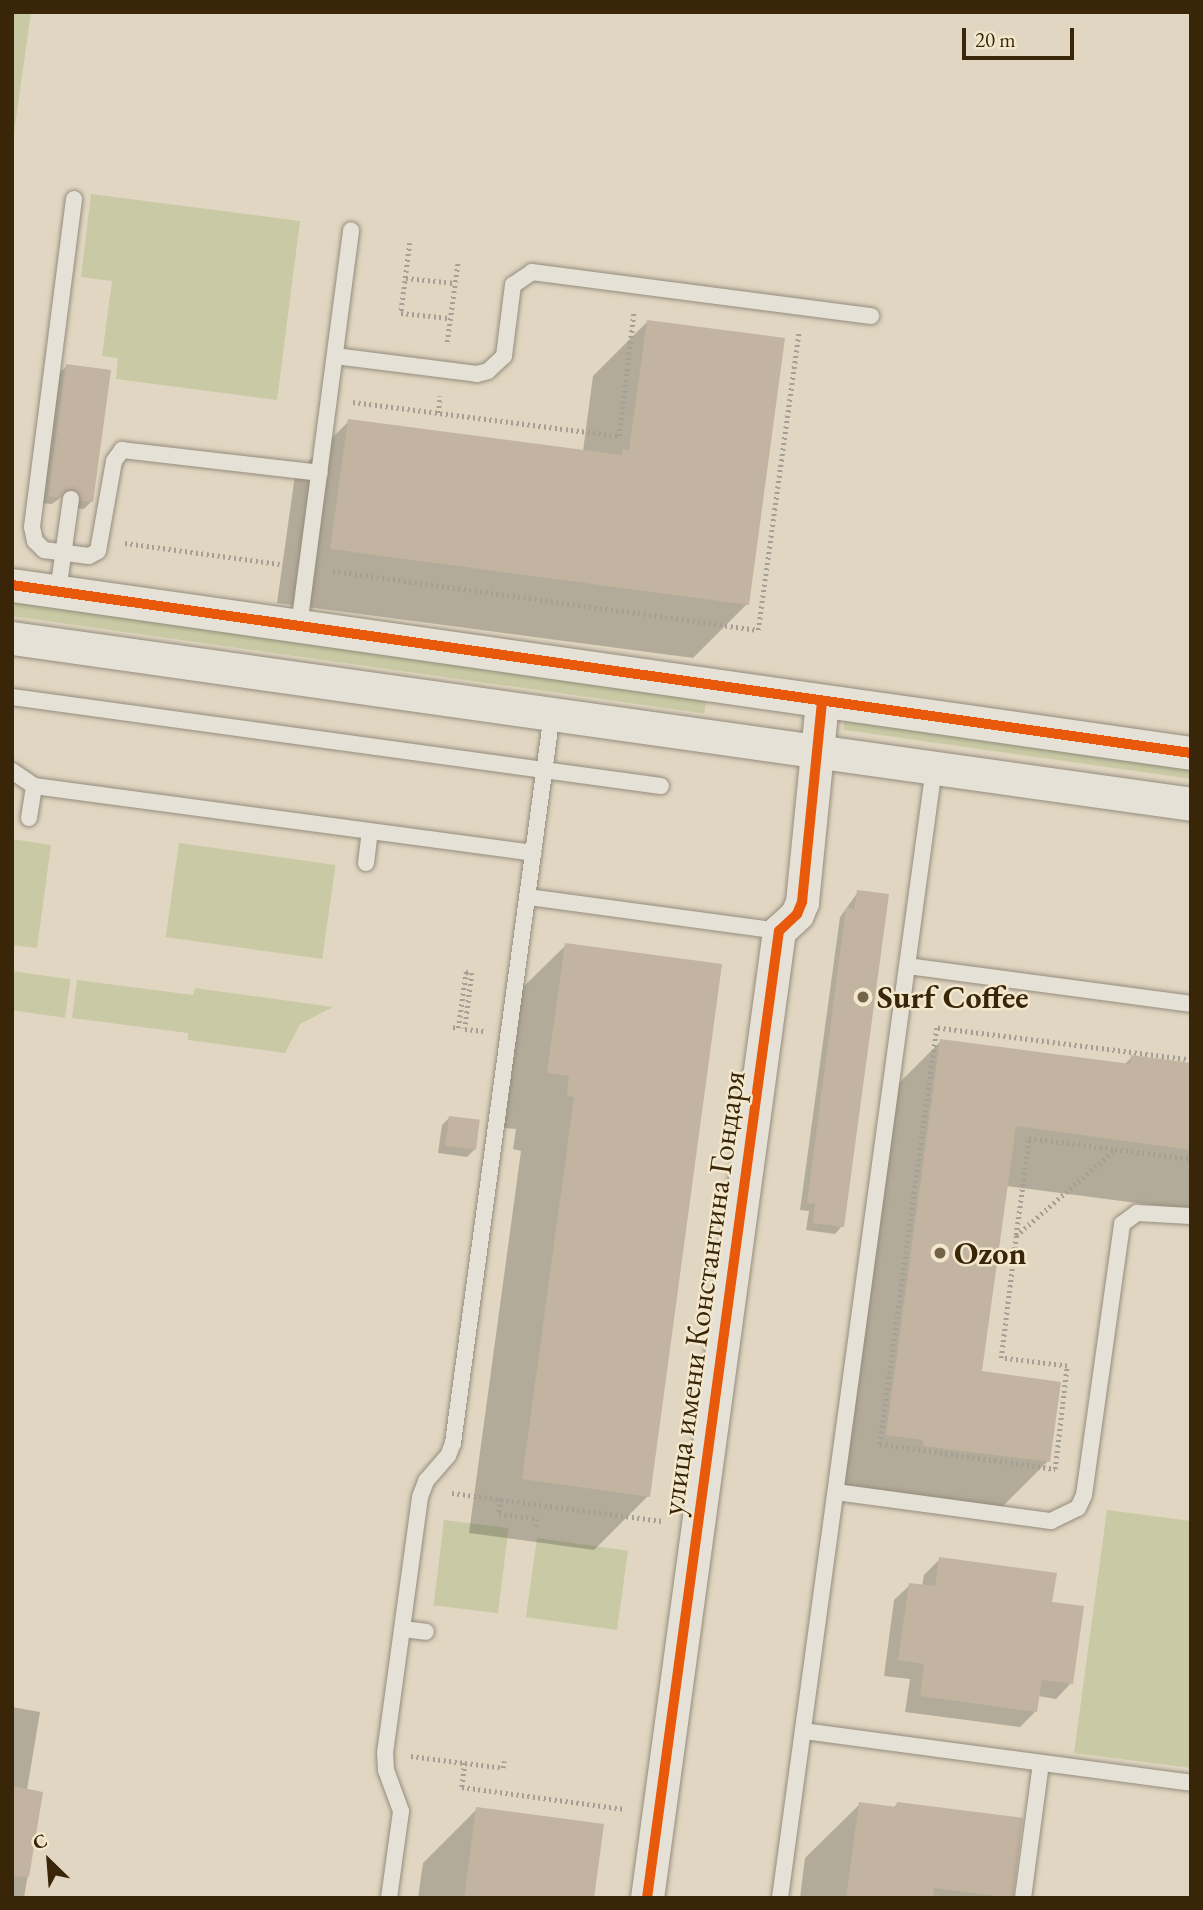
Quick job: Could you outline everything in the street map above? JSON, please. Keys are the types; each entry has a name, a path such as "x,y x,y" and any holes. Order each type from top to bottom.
{"street":[{"path":"12,585 1191,753"},
{"path":"13,638 1191,804"},
{"path":"779,931 797,915 802,902 822,702"},
{"name":"улица имени Константина Гондаря","path":"647,1898 779,931"}],"lane":[{"path":"74,199 32,527 44,550 89,556 104,540 114,461 122,450 320,473"},
{"path":"299,626 351,230"},
{"path":"335,356 477,374 497,365 504,356 513,285 532,272 871,316"},
{"path":"58,591 71,499"},
{"path":"12,644 13,638"},
{"path":"12,697 661,786"},
{"path":"389,1898 401,1811 386,1770 385,1753 423,1489 453,1443 552,713"},
{"path":"780,1898 934,768"},
{"path":"12,771 34,786 534,853"},
{"path":"29,818 34,786"},
{"path":"366,863 370,831"},
{"path":"528,897 779,931"},
{"path":"907,966 1191,1004"},
{"path":"836,1492 1051,1521 1078,1508 1084,1494 1122,1224 1137,1213 1191,1216"},
{"path":"403,1629 426,1632"},
{"path":"803,1731 1191,1783"},
{"path":"1023,1898 1041,1763"}],"path":[{"path":"410,243 401,313 450,318"},
{"path":"438,413 458,261"},
{"path":"406,278 455,283"},
{"path":"342,401 619,436 634,309 648,310"},
{"path":"104,540 758,630 799,330 786,328"},
{"path":"453,1027 458,1028 466,972 472,973 464,1029"},
{"path":"1191,1060 937,1028 880,1444 1055,1469 1067,1366 1001,1358 1028,1138 1191,1158"},
{"path":"1016,1236 1115,1149"},
{"path":"423,1489 698,1526"},
{"path":"501,1499 499,1514 537,1519 536,1527"},
{"path":"385,1753 503,1768 504,1761"},
{"path":"465,1763 462,1787 659,1814"}],"green space":[{"path":"12,12 31,12 12,147"},
{"path":"91,194 300,221 277,400 116,379 118,358 102,356 112,281 81,277"},
{"path":"12,602 706,700 704,713 12,616"},
{"path":"845,717 1191,766 1189,778 843,730"},
{"path":"12,839 51,845 37,948 12,945"},
{"path":"179,843 335,865 322,959 166,937"},
{"path":"12,971 70,979 65,1018 12,1010"},
{"path":"77,980 193,995 195,988 333,1007 300,1024 285,1053 188,1040 188,1033 72,1018"},
{"path":"1107,1510 1191,1521 1191,1768 1074,1753"},
{"path":"444,1520 509,1528 498,1613 434,1605"},
{"path":"537,1538 628,1551 617,1630 526,1617"}],"building":[{"path":"647,320 785,338 749,605 330,549 348,419 622,455 623,449 629,450"},
{"path":"66,364 111,370 93,502 81,501 72,489 61,498 48,496"},
{"path":"857,890 889,894 844,1227 813,1223 815,1204 807,1203 846,908 854,909"},
{"path":"565,943 722,964 650,1497 522,1479 574,1097 567,1096 569,1076 547,1073"},
{"path":"940,1039 1130,1064 1131,1055 1191,1063 1191,1150 1016,1126 982,1371 1061,1382 1050,1462 923,1446 923,1440 886,1435"},
{"path":"449,1116 480,1120 476,1150 445,1146"},
{"path":"939,1557 1057,1573 1052,1602 1084,1606 1073,1684 1042,1680 1037,1712 920,1696 924,1664 898,1660 909,1583 935,1586"},
{"path":"12,1786 43,1792 29,1877 12,1876"},
{"path":"859,1802 896,1807 897,1802 1023,1818 1013,1898 934,1888 933,1898 846,1898"},
{"path":"476,1807 604,1824 594,1898 464,1898"}],"cycle path":[{"path":"12,585 1191,753"},
{"path":"647,1898 779,931 797,914 802,902 822,702"}],"place":[{"name":"Surf Coffee","path":"863,997"},
{"name":"Ozon","path":"940,1253"}]}
